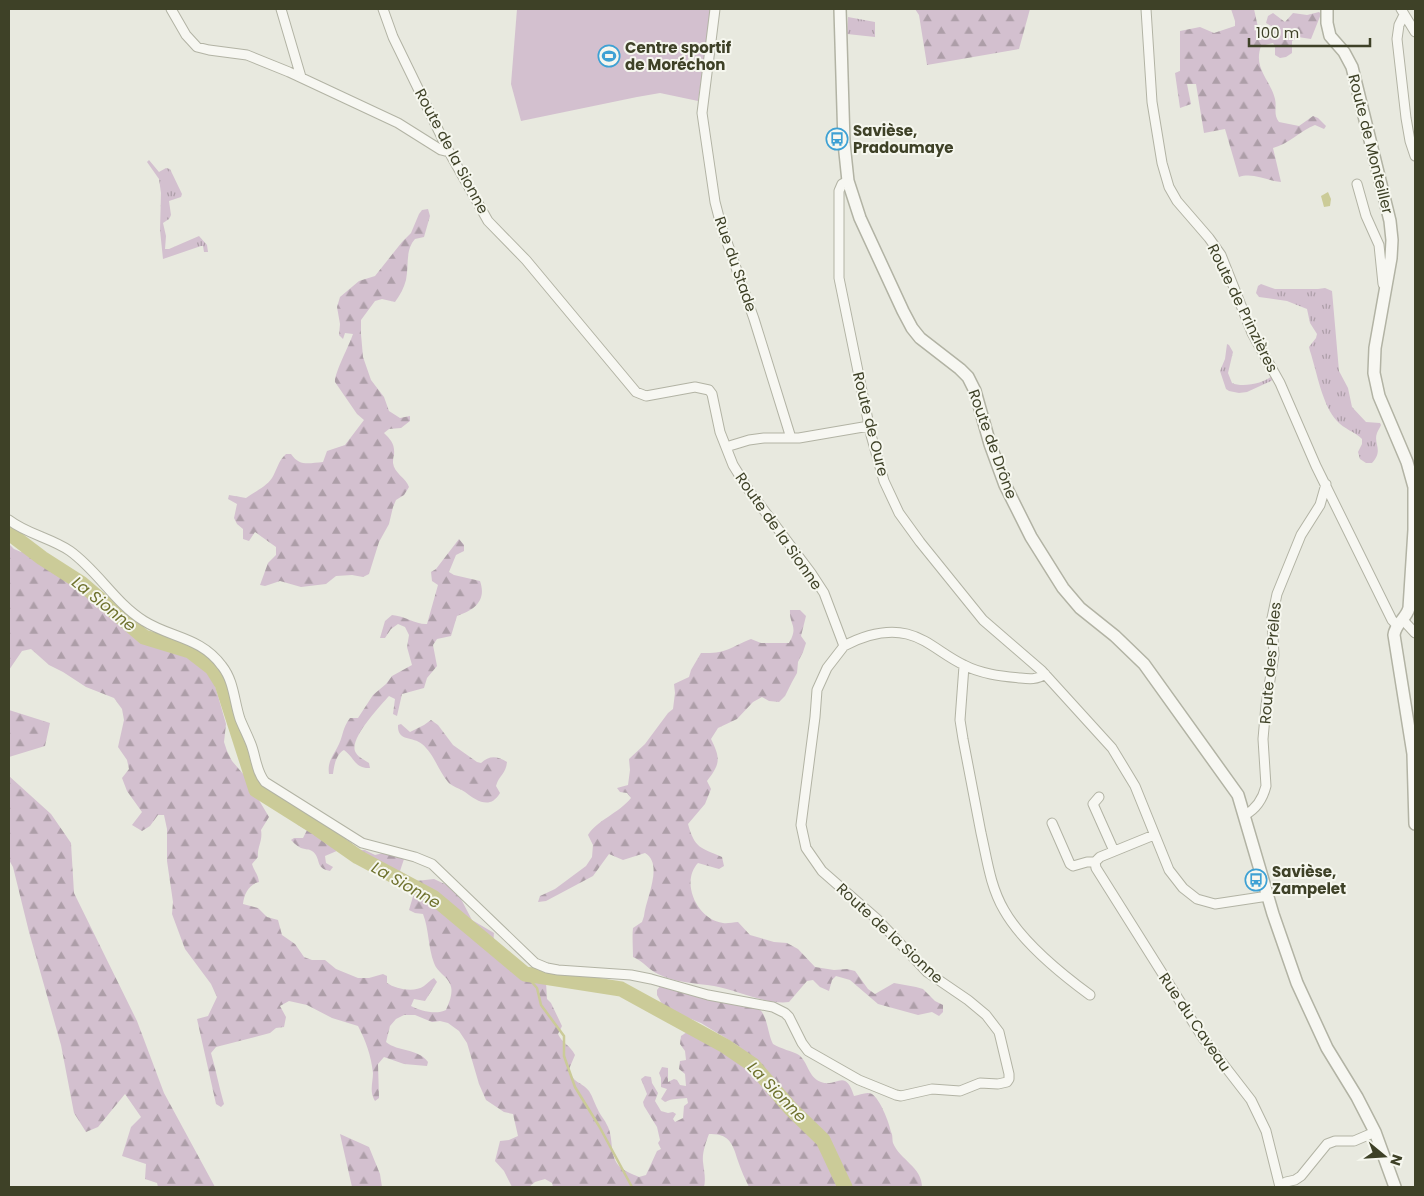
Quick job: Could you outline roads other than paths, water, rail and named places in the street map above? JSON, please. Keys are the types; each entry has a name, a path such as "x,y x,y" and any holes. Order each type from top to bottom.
{"street":[{"path":"172,9 186,35 197,47 247,55 300,77 398,123 441,150 448,150"},
{"path":"281,9 300,77"},
{"name":"Route de la Sionne","path":"9,520 70,552 116,598 143,620 194,642 218,660 231,682 241,721 251,744 260,774 266,782 362,843 415,857 436,867 535,963 558,970 631,975 708,995 780,1010 790,1017 802,1043 808,1051 859,1080 896,1095 901,1096 932,1089 960,1091 980,1083 998,1084 1009,1080 1010,1074 1001,1038 995,1025 968,1000 928,972 878,920 822,871 806,848 801,825 817,690 827,668 844,646 820,586 748,489 733,465 720,432 713,399 709,390 695,387 646,396 636,392 526,260 488,221 448,150 393,37 383,9"},
{"name":"Rue du Stade","path":"715,9 702,113 715,202 791,438"},
{"name":"Route de Drône","path":"840,9 844,143 848,181 860,218 907,320 920,338 960,369 971,382 1005,485 1042,555 1071,599 1128,647 1150,672 1238,795 1268,896 1296,979 1319,1033 1357,1097 1375,1132 1395,1187"},
{"name":"Route de Prinzières","path":"1146,9 1152,102 1162,163 1168,183 1177,201 1221,255 1249,326 1280,383 1326,484 1392,620 1415,633"},
{"name":"Route de Monteiller","path":"1327,9 1327,23 1330,36 1344,52 1352,67 1389,214 1392,234 1386,286 1374,356 1374,381 1407,462 1414,491 1409,604 1407,614 1394,632 1413,754 1415,824"},
{"path":"1402,12 1415,32"},
{"path":"1402,12 1397,38 1406,118 1415,156"},
{"name":"Route de Oure","path":"848,181 842,184 839,191 839,278 869,426 884,481 899,513 982,620 1045,674 1102,734 1116,752 1135,786 1172,875 1183,888 1197,899 1215,904 1268,896"},
{"name":"Route de Monteiller","path":"1357,184 1366,216 1379,245 1382,282 1386,286"},
{"path":"726,447 764,438 791,438 869,426"},
{"name":"Route des Prêles","path":"1245,815 1254,810 1266,786 1263,740 1266,705 1274,656 1272,618 1277,594 1301,535 1320,505 1326,484"},
{"path":"844,646 857,639 876,634 906,634 923,641 964,666 978,671 1007,677 1037,679 1045,674"},
{"path":"964,666 960,720 962,739 993,884 1002,907 1023,936 1090,995"},
{"path":"1099,798 1093,804 1114,851"},
{"path":"1052,823 1070,864 1074,866 1095,862 1100,857 1154,835"},
{"name":"Rue du Caveau","path":"1095,862 1099,873 1203,1038 1251,1100 1266,1131 1280,1187"},
{"path":"1280,1187 1286,1182 1298,1178 1327,1144 1338,1141 1354,1141 1375,1132"}],"waterway":[{"name":"La Sionne","path":"9,533 42,558 81,583 144,637 190,651 212,668 222,684 256,790 358,857 433,897 525,974 621,989 725,1046 753,1065 791,1109 823,1140 845,1187"},
{"path":"525,974 537,988 541,1005 564,1036 564,1056 575,1087 599,1126 632,1187"}],"place":[{"name":"Centre sportif de Moréchon","path":"609,56"},
{"name":"Savièse, Pradoumaye","path":"837,139"},
{"name":"Savièse, Zampelet","path":"1256,880"}]}
